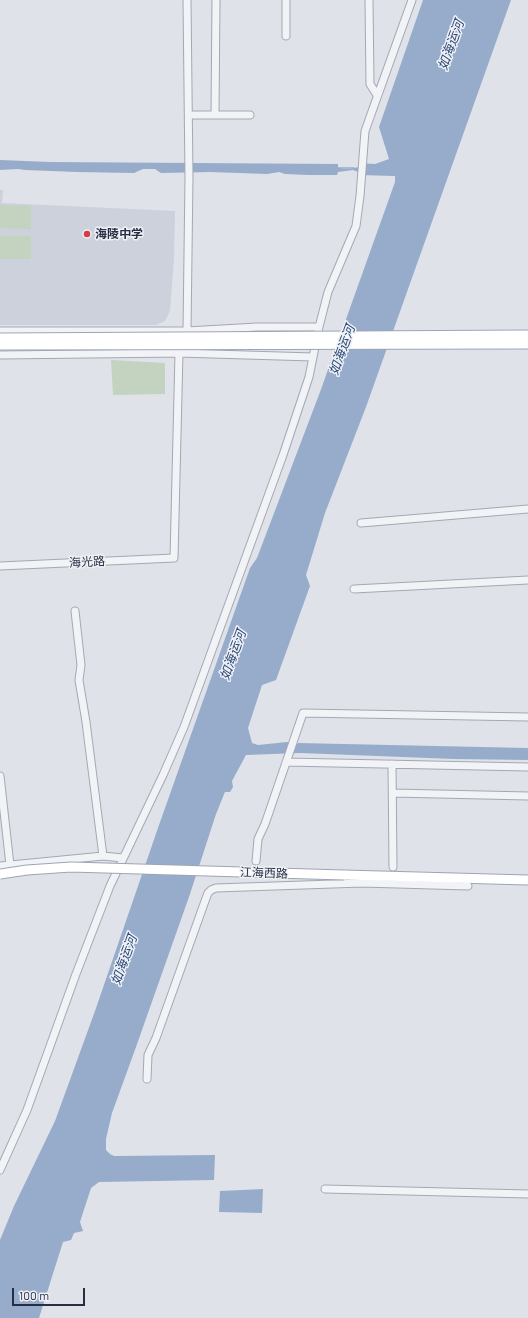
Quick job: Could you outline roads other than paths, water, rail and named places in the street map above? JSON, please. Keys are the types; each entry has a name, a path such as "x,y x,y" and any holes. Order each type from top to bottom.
{"main road":[{"path":"0,338 528,336"},
{"path":"0,345 528,344"},
{"name":"江海西路","path":"0,874 27,870 71,867 528,880"}],"street":[{"path":"179,353 187,331 189,115 187,0"},
{"path":"215,115 216,0"},
{"path":"286,0 286,36"},
{"path":"369,0 370,84 377,95"},
{"path":"0,1170 27,1110 76,974 110,886 163,775 184,727 283,455 309,377 328,292 356,226 365,131 412,0"},
{"path":"189,115 250,115"},
{"path":"0,331 187,331 257,327 319,327"},
{"path":"0,355 179,353 313,357"},
{"name":"海光路","path":"0,566 174,558 179,353"},
{"path":"361,523 528,509"},
{"path":"354,589 528,580"},
{"path":"75,611 81,665 79,680 86,722 103,856"},
{"path":"256,861 258,839 265,824 303,713 528,717"},
{"path":"287,759 392,764 528,766"},
{"path":"392,764 394,867"},
{"path":"0,776 10,865"},
{"path":"393,792 528,796"},
{"path":"0,866 103,856 123,858"},
{"path":"147,1079 148,1055 156,1038 208,893 211,890 216,888 362,883 468,886"},
{"path":"325,1189 528,1194"}],"water":[{"name":"如海运河","path":"423,0 511,0 366,407 325,513 306,575 310,586 276,680 262,685 248,728 252,743 258,745 287,742 297,745 298,743 528,748 528,760 454,759 300,753 246,755 232,781 233,787 230,792 225,792 216,814 190,894 112,1113 106,1139 106,1150 114,1156 215,1155 214,1180 99,1182 91,1188 80,1222 83,1231 74,1233 71,1240 63,1242 39,1318 0,1318 0,1240 14,1206 55,1121 250,568 257,558 320,392 395,182 395,176 358,175 358,172 353,170 338,172 337,175 308,175 285,174 279,172 267,174 210,172 161,173 155,169 143,169 134,173 18,169 0,170 0,160 50,162 338,164 338,167 343,169 351,169 358,167 358,163 375,164 389,159 379,127"},
{"path":"263,1189 262,1213 219,1212 220,1191"}],"waterway":[{"path":"340,168 354,168"}],"place":[{"name":"海陵中学","path":"87,234"}]}
